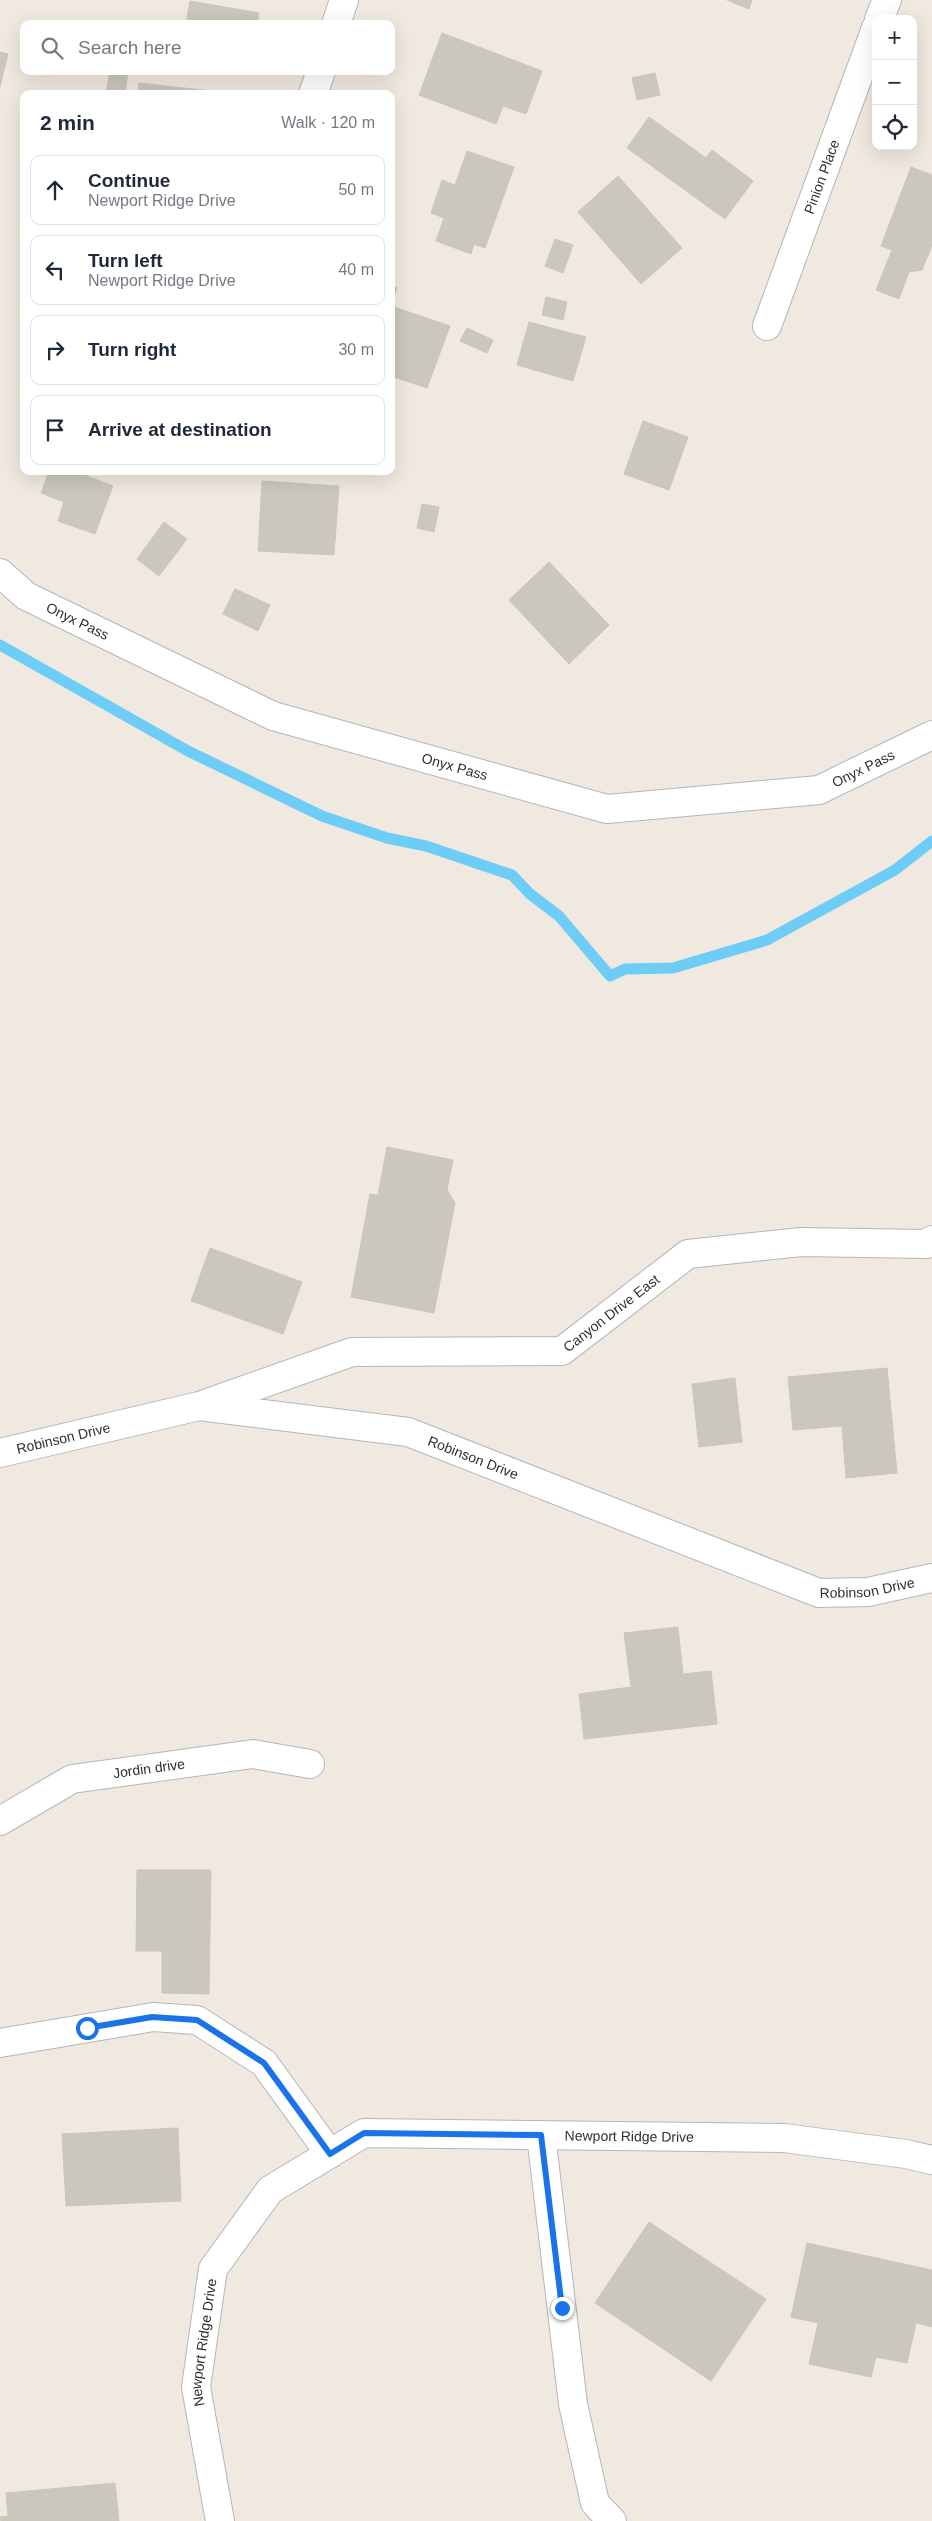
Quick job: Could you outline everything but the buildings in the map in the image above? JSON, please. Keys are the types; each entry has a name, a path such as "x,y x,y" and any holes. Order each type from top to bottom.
{"street":[{"path":"337,20 344,0"},
{"path":"881,15 887,0"},
{"name":"Pinion Place","path":"767,326 872,39"},
{"path":"314,90 320,75"},
{"name":"Onyx Pass","path":"0,573 26,596 273,716 607,809 819,790 932,735"},
{"name":"Canyon Drive East","path":"199,1406 352,1352 562,1351 688,1254 801,1242 926,1244 932,1240"},
{"name":"Robinson Drive","path":"0,1453 199,1406 408,1432 819,1593 868,1592 932,1578"},
{"name":"Jordin drive","path":"0,1821 72,1779 254,1754 310,1764"},
{"path":"0,2044 152,2017 197,2020 264,2063 330,2154"},
{"name":"Newport Ridge Drive","path":"220,2521 196,2387 214,2269 270,2190 364,2133 784,2138 906,2154 932,2160"},
{"path":"541,2135 573,2404 595,2503 612,2521"}],"waterway":[{"path":"0,645 188,751 322,816 387,838 426,846 512,875 530,894 559,916 610,976 625,969 673,968 767,940 895,870 932,841"}],"route":[{"path":"87,2028 152,2017 197,2020 264,2063 330,2154 364,2133 541,2135 562,2308"}]}
